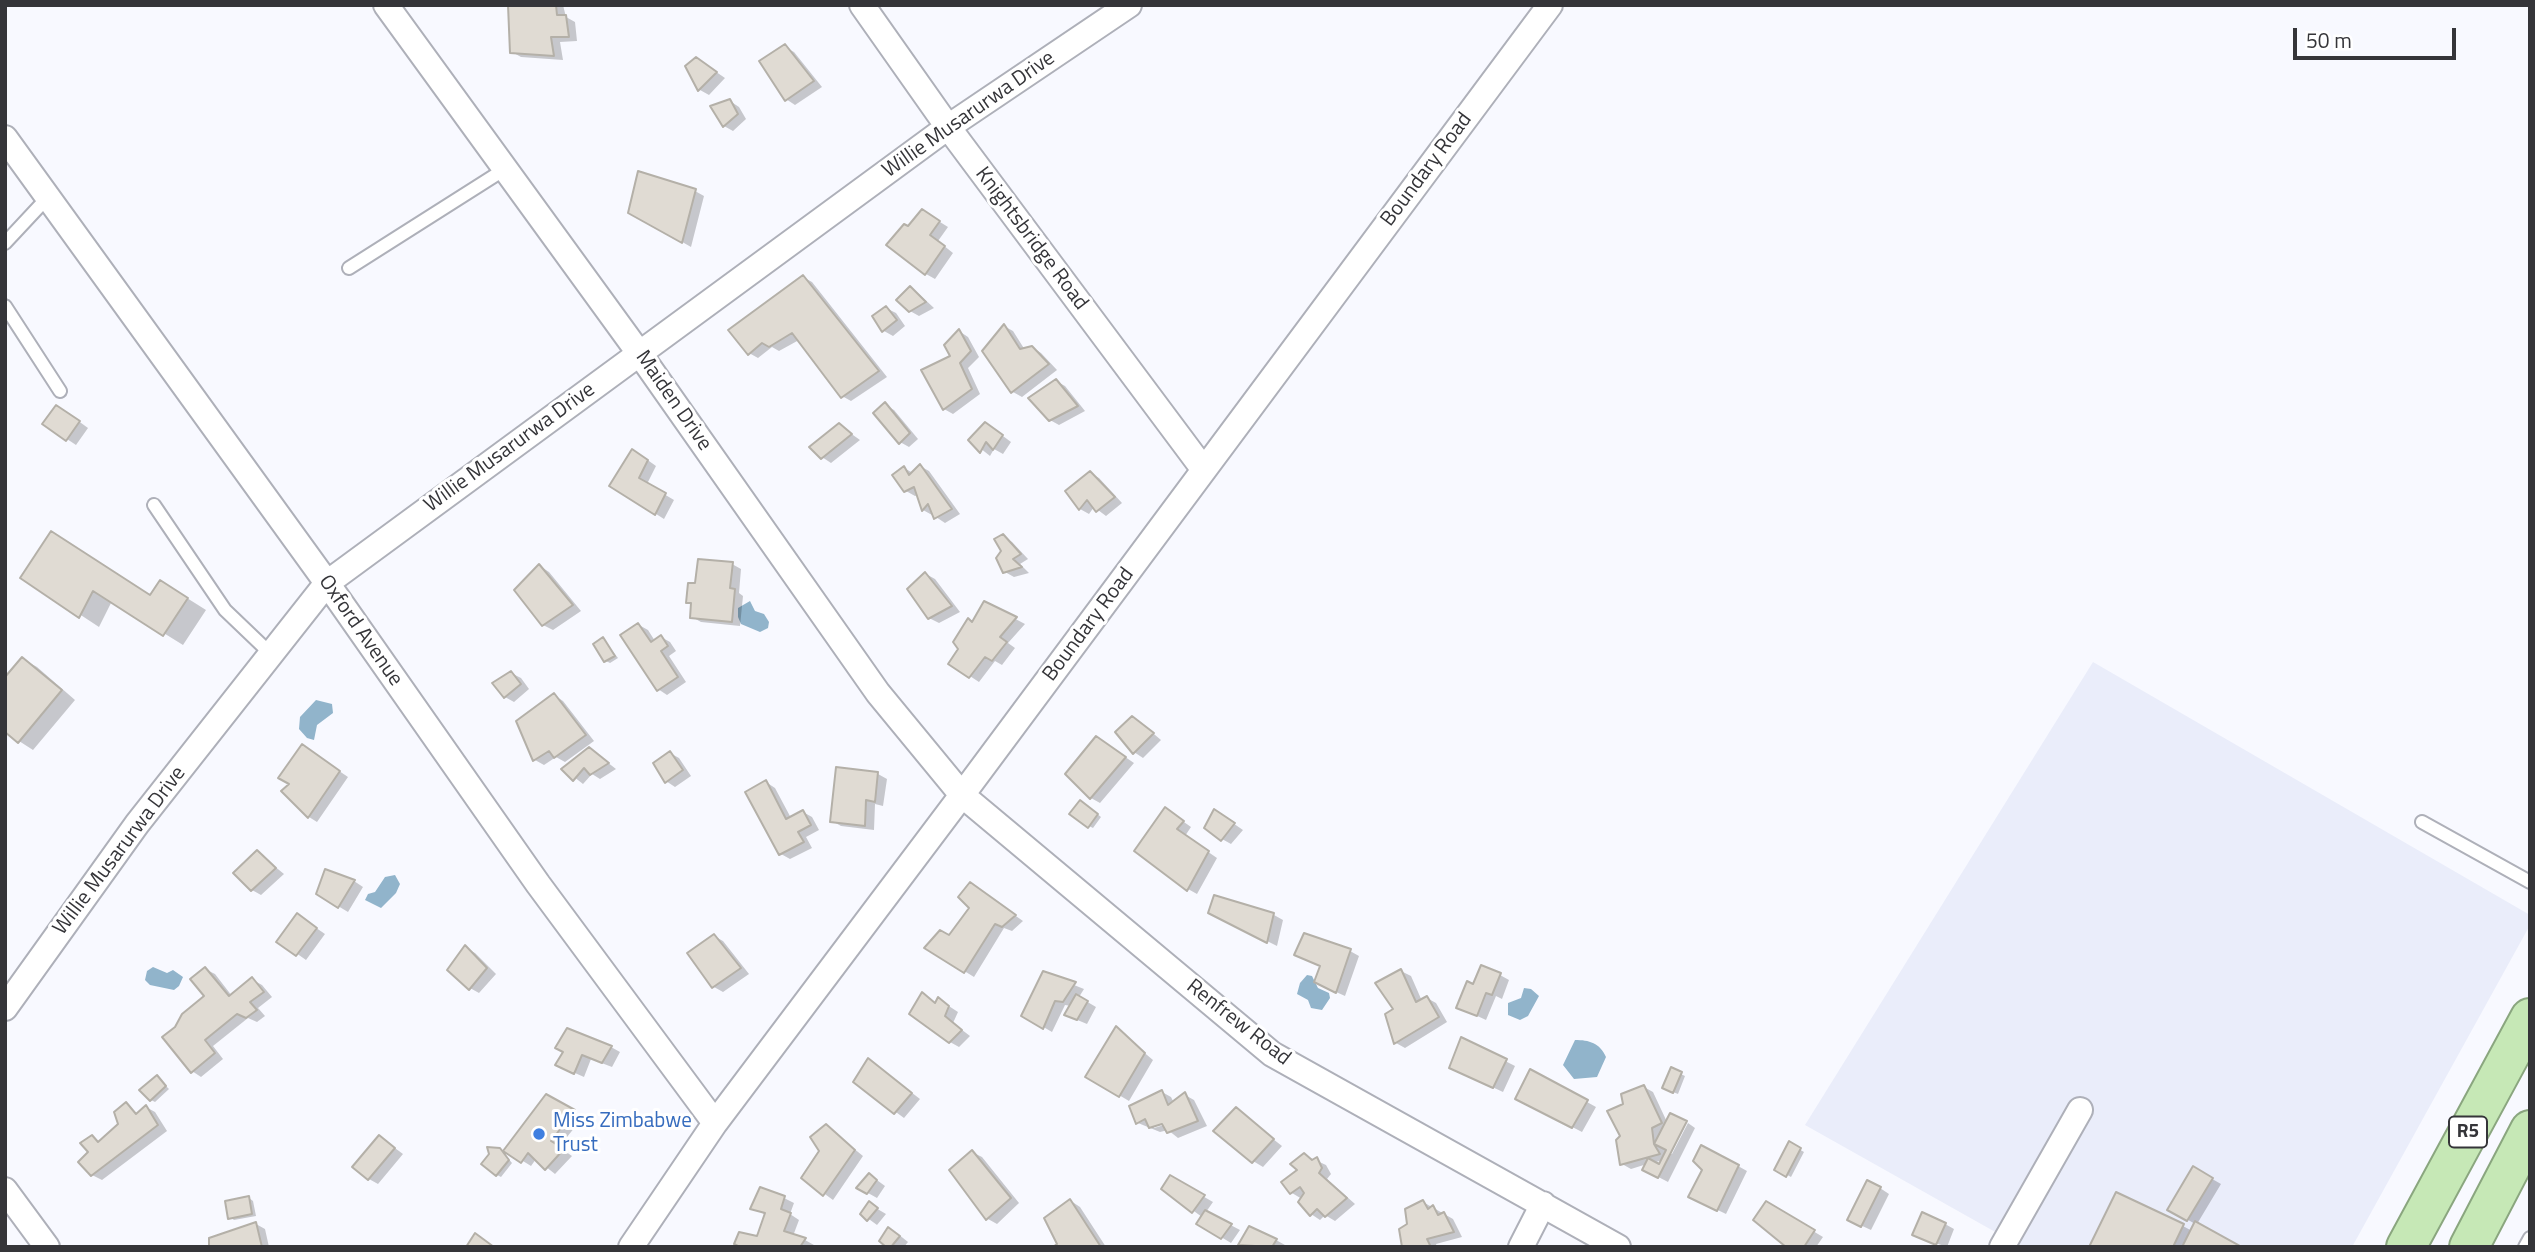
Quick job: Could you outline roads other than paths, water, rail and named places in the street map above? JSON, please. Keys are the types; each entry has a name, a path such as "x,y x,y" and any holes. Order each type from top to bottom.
{"highway":[{"name":"R5","path":"2406,1247 2530,1018"},
{"name":"R5","path":"2469,1247 2530,1130"}],"street":[{"name":"Maiden Drive","path":"386,5 639,352 878,693 962,795"},
{"name":"Knightsbridge Road","path":"862,5 948,127 1204,470"},
{"name":"Willie Musarurwa Drive","path":"5,1008 137,824 327,583 948,127 1129,5"},
{"name":"Boundary Road","path":"631,1247 715,1123 1550,5"},
{"name":"Oxford Avenue","path":"5,138 327,583 538,884 715,1123"},
{"name":"Renfrew Road","path":"962,795 1272,1054 1618,1247"},
{"path":"2002,1247 2080,1110"},
{"path":"5,1190 47,1247"},
{"path":"1521,1247 1543,1204"}],"lane":[{"path":"349,268 505,169"},
{"path":"5,243 48,197"},
{"path":"5,306 61,391"},
{"path":"154,505 225,610 271,654"},
{"path":"2422,822 2530,882"},
{"path":"2525,1247 2530,1238"}],"water":[{"path":"750,601 755,611 764,614 769,622 768,628 760,632 741,624 738,617 738,608"},
{"path":"316,700 332,704 333,713 317,725 314,740 307,738 299,729 300,717"},
{"path":"395,875 400,884 396,893 381,908 365,900 368,894 375,892 385,877"},
{"path":"153,967 167,973 173,970 183,977 179,986 174,990 150,985 145,980 147,971"},
{"path":"1307,975 1312,976 1318,988 1329,993 1330,998 1322,1010 1311,1008 1308,1000 1297,994 1300,983"},
{"path":"1524,988 1531,989 1539,996 1528,1016 1520,1020 1508,1015 1508,1003 1521,998"},
{"path":"1575,1040 1594,1043 1604,1052 1606,1057 1597,1077 1574,1079 1563,1065"}],"place":[{"name":"Miss Zimbabwe Trust","path":"539,1134"}]}
